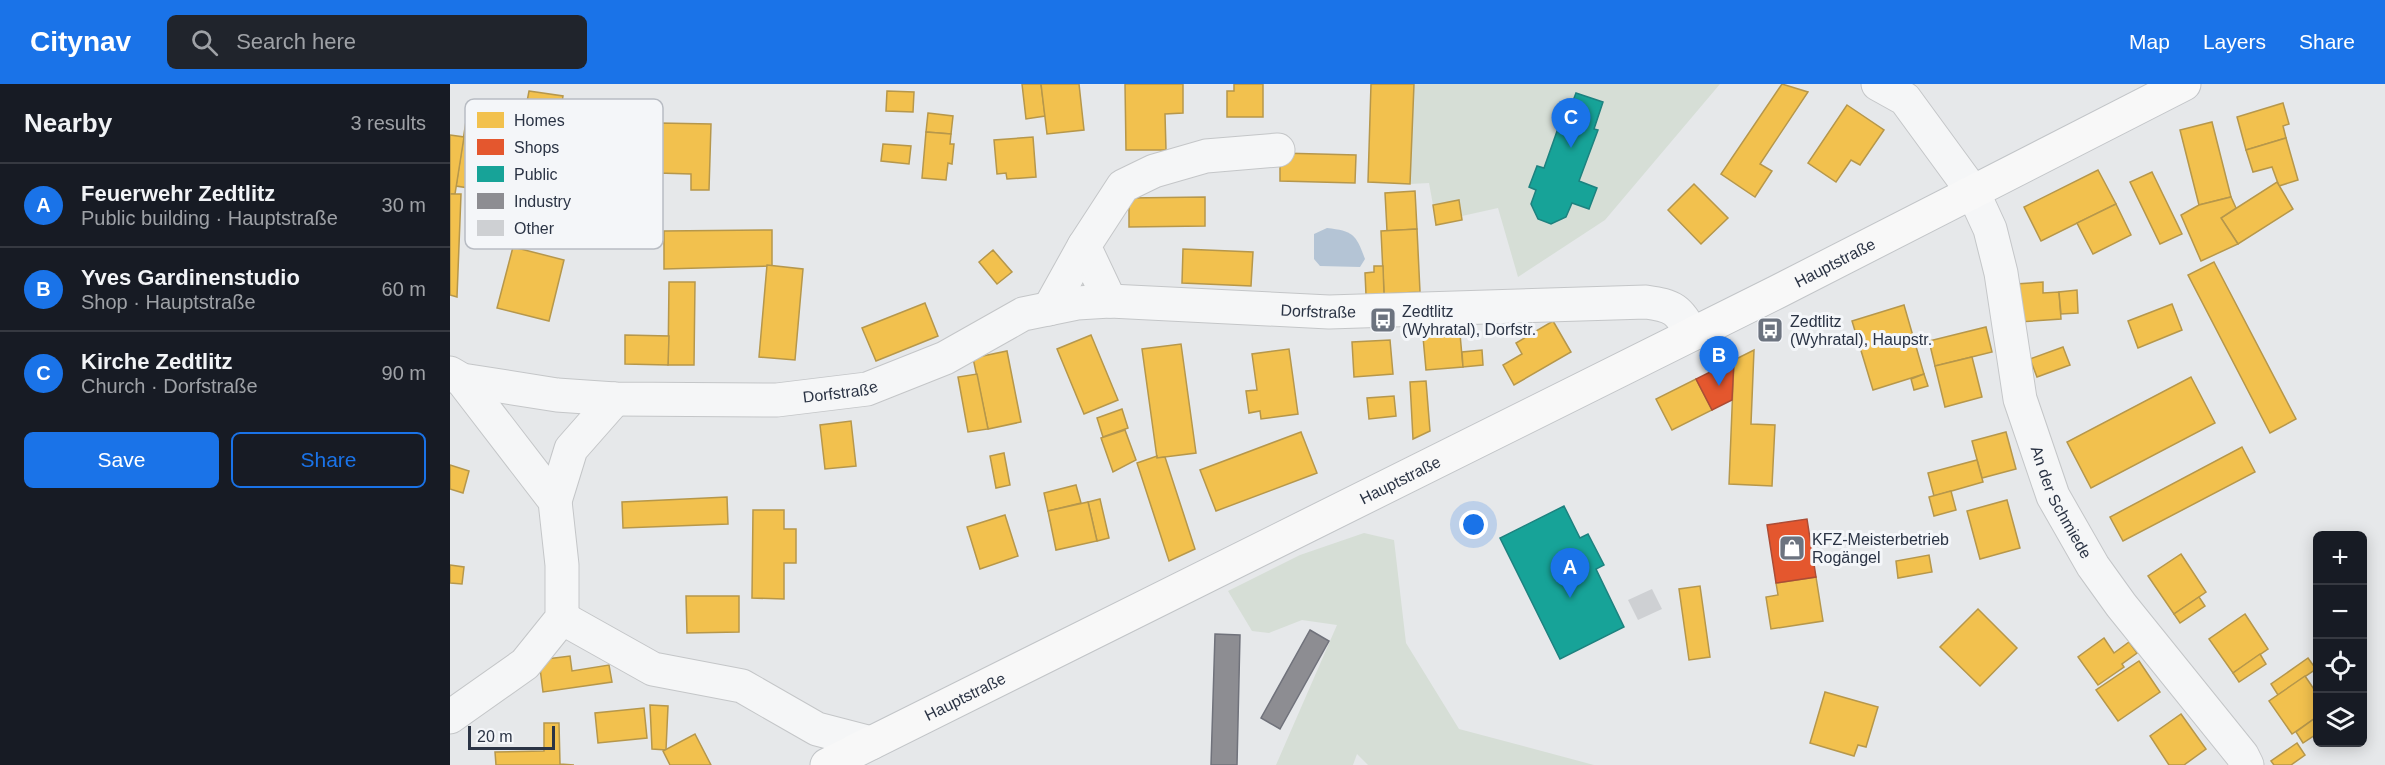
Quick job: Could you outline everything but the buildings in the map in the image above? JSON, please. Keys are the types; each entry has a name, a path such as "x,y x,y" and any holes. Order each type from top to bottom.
{"main road":[{"name":"Hauptstraße","path":"827,765 1692,334 2184,84"}],"street":[{"path":"1878,84 1905,99 1973,192"},
{"path":"1049,309 1084,246 1123,186 1154,171 1206,156 1278,150"},
{"name":"An der Schmiede","path":"1973,192 1990,229 2001,273 2020,399 2053,496 2093,566 2121,605 2242,755 2247,765"},
{"path":"1084,246 1110,301"},
{"name":"Dorfstraße","path":"456,376 557,395 615,399 777,400 867,389 945,358 1023,314 1077,303 1110,301 1329,312 1646,302 1668,306 1680,313 1692,334"},
{"name":"Dorfstraße","path":"456,376 555,501"},
{"path":"450,717 525,664 562,618 562,565 555,501 571,449 615,399"},
{"path":"562,618 653,669 742,686 817,729 871,743"}],"shaded area":[{"path":"1414,84 1720,84 1605,220 1518,277 1498,208 1462,216 1459,200 1433,205 1429,183 1410,184"},
{"path":"1364,533 1394,540 1406,643 1459,729 1594,765 1368,765 1357,754 1353,765 1276,765 1337,625 1302,620 1269,633 1252,631 1228,591 1300,555"}],"water":[{"path":"1327,228 1349,233 1356,239 1365,259 1360,267 1320,266 1314,259 1314,234"}],"place":[{"name":"Kirche Zedtlitz","path":"1571,148"},
{"name":"Zedtlitz (Wyhratal), Dorfstr.","path":"1383,320"},
{"name":"Zedtlitz (Wyhratal), Haupstr.","path":"1770,330"},
{"name":"Yves Gardinenstudio","path":"1719,386"},
{"name":"KFZ-Meisterbetrieb Rogängel","path":"1792,548"},
{"name":"Feuerwehr Zedtlitz","path":"1570,598"}]}
